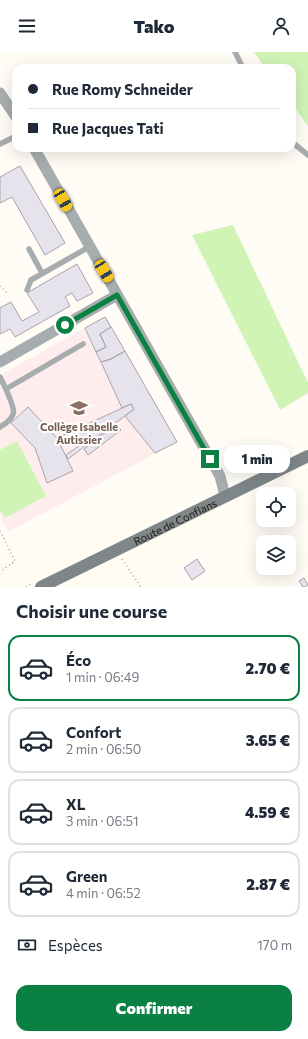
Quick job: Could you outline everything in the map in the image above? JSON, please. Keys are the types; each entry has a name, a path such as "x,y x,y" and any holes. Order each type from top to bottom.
{"main road":[{"name":"Route de Conflans","path":"41,587 308,456"}],"street":[{"path":"0,93 12,111"},
{"path":"36,152 220,476 225,496"},
{"path":"0,362 117,295"}],"lane":[{"path":"235,52 241,64"},
{"path":"0,144 12,138"},
{"path":"296,145 308,155"},
{"path":"27,290 31,280 89,246"},
{"path":"29,249 42,273"},
{"path":"6,389 83,344"},
{"path":"0,377 14,408 11,421 0,427"}],"path":[{"path":"0,286 7,292"},
{"path":"0,531 15,561 0,572"},
{"path":"115,550 141,587"}],"shaded area":[{"name":"Collège Isabelle Autissier","path":"105,317 177,442 8,532 0,516 0,375"}],"green space":[{"path":"254,52 308,52 308,126 296,110 296,64 262,64"},
{"path":"233,225 308,383 308,393 280,410 192,235"},
{"path":"17,441 46,496 5,518 0,510 0,450"}],"building":[{"path":"20,166 65,243 45,255 12,197 0,203 0,177"},
{"path":"77,264 93,293 77,301 72,293 65,297 70,306 15,337 10,329 0,334 0,308 11,302 22,321 39,312 27,293"},
{"path":"105,317 111,327 100,334 106,347 96,352 85,328"},
{"path":"111,327 125,351 111,359 101,362 96,352 106,347 100,334"},
{"path":"125,351 177,442 155,453 125,416 134,409 131,404 122,408 101,362 111,359"},
{"path":"131,404 134,409 68,459 66,455 80,445 75,434 59,441 57,438"},
{"path":"28,407 57,438 73,471 47,483 35,448 11,423"},
{"path":"116,424 121,430 88,455 84,449"},
{"path":"197,559 205,571 192,580 184,568"},
{"path":"304,578 308,585 303,587 299,581"}],"place":[{"name":"Collège Isabelle Autissier","path":"79,408"}],"route":[{"path":"65,325 117,295 210,459"}]}
